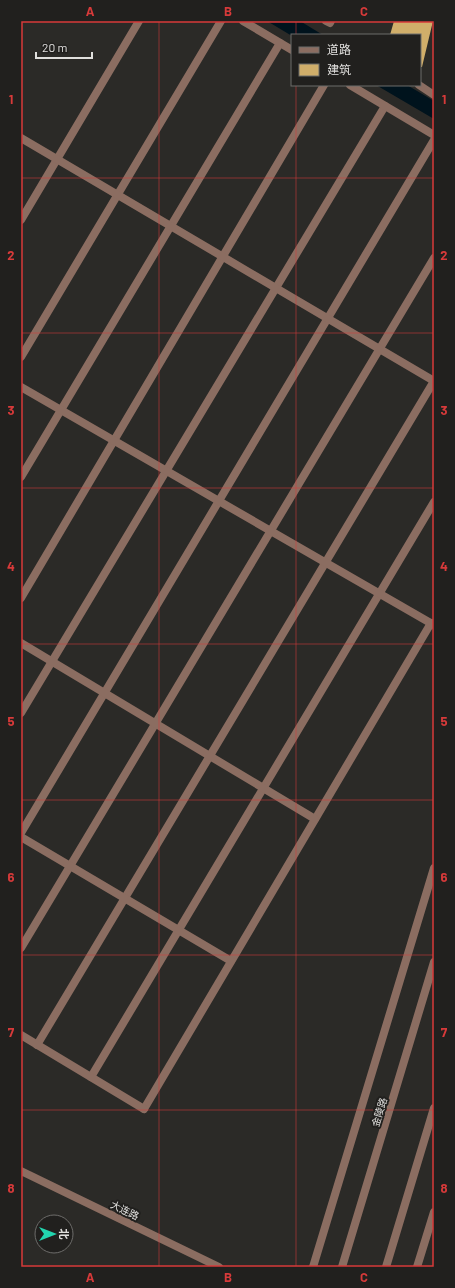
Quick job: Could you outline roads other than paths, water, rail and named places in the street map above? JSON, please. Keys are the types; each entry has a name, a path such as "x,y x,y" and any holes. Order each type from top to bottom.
{"street":[{"path":"21,220 139,21"},
{"path":"21,357 221,21"},
{"path":"243,21 291,49"},
{"path":"326,21 330,23 331,21"},
{"path":"21,477 280,43"},
{"path":"21,598 323,86"},
{"path":"352,86 434,135"},
{"path":"420,86 434,95"},
{"path":"21,713 385,106"},
{"path":"21,138 434,381 37,1045"},
{"path":"21,832 434,140"},
{"path":"21,948 434,258"},
{"path":"21,387 433,624 315,819 144,1109 21,1035"},
{"path":"91,1078 434,502"},
{"path":"21,643 315,819"},
{"path":"21,837 231,962"},
{"path":"313,1267 434,868"},
{"name":"金陵路","path":"342,1267 434,962"},
{"path":"386,1267 434,1108"},
{"name":"大连路","path":"21,1171 220,1267"},
{"path":"417,1267 434,1212"}],"water":[{"path":"267,21 300,21 321,34 291,34 291,35"},
{"path":"378,86 409,86 434,101 434,119"}]}
